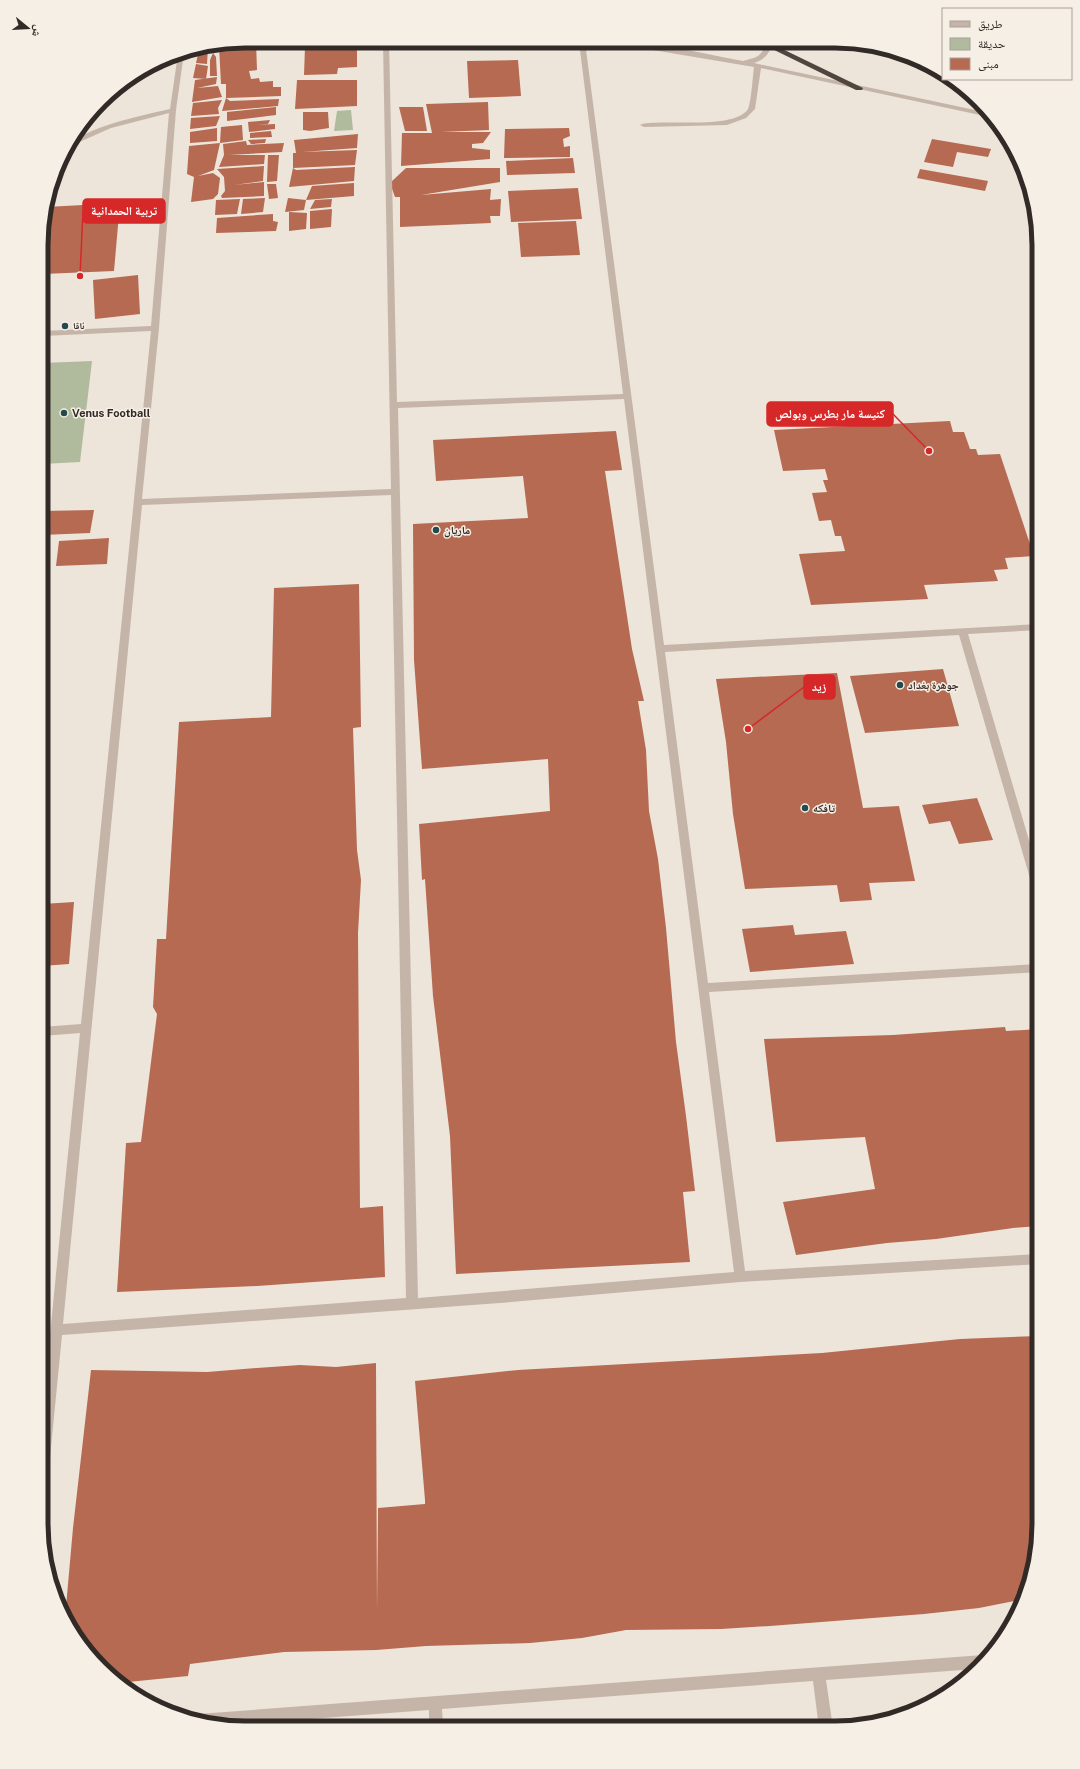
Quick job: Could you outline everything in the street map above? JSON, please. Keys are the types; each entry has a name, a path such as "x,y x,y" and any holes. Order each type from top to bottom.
{"highway":[{"path":"774,48 859,88"}],"street":[{"path":"386,48 412,1303"},
{"path":"583,48 740,1276"},
{"path":"664,48 744,63 982,114"},
{"path":"744,63 762,58 767,53 768,48"},
{"path":"48,1419 155,328 173,110 180,59"},
{"path":"644,125 727,122 744,117 752,109 758,66"},
{"path":"77,141 109,126 173,110"},
{"path":"48,333 155,328"},
{"path":"394,405 628,396"},
{"path":"138,502 396,492"},
{"path":"660,649 1032,627"},
{"path":"962,631 1032,868"},
{"path":"704,988 1032,968"},
{"path":"48,1031 86,1028"},
{"path":"57,1330 412,1303 500,1298 740,1276 1032,1259"},
{"path":"221,1719 974,1663"},
{"path":"818,1674 825,1721"},
{"path":"435,1703 436,1721"}],"green space":[{"path":"351,110 353,130 334,131 337,111"},
{"name":"Venus Football","path":"92,361 80,462 48,464 48,363"}],"building":[{"path":"232,48 256,48 257,70 249,71 251,79 259,78 260,82 273,81 273,87 281,87 281,96 226,98 226,84 221,84 219,50"},
{"path":"305,48 357,48 357,67 338,68 337,74 304,75"},
{"path":"208,52 207,64 196,63 198,54"},
{"path":"213,53 216,57 217,76 210,76 210,60"},
{"path":"518,60 521,96 469,98 467,61"},
{"path":"196,64 208,66 206,79 193,78"},
{"path":"217,77 216,84 197,88 218,86 222,97 192,102 195,80"},
{"path":"297,80 357,80 357,106 295,109"},
{"path":"226,98 230,101 279,99 278,106 222,111"},
{"path":"222,100 218,108 219,114 191,116 193,103"},
{"path":"488,102 489,130 441,132 491,132 483,143 472,144 472,148 490,150 490,159 401,166 402,133 432,133 426,104"},
{"path":"276,107 276,115 227,121 227,112"},
{"path":"399,107 423,107 427,131 405,131"},
{"path":"303,112 328,112 329,128 310,131 303,130"},
{"path":"220,116 216,126 190,129 191,118"},
{"path":"270,120 268,124 256,125 275,124 275,129 249,132 248,122"},
{"path":"242,125 243,140 220,143 221,127"},
{"path":"217,128 217,141 190,143 190,132"},
{"path":"569,128 570,136 563,139 564,147 570,146 570,157 504,158 505,129"},
{"path":"271,131 272,137 250,138 250,133"},
{"path":"358,134 357,148 302,152 357,150 355,165 293,168 293,153 296,153 294,140"},
{"path":"266,139 265,143 251,144 248,140"},
{"path":"932,139 991,149 988,157 957,152 953,167 924,162"},
{"path":"246,141 247,145 284,143 282,152 229,155 265,155 264,164 219,167 224,155 223,144"},
{"path":"220,143 214,170 198,176 213,173 220,178 218,194 213,199 191,202 194,177 187,174 189,146"},
{"path":"268,155 279,155 277,181 267,182"},
{"path":"573,158 575,173 507,175 506,161"},
{"path":"264,166 263,181 234,185 264,182 264,196 222,198 221,196 225,191 224,177 217,169"},
{"path":"355,167 354,181 289,187 293,168 296,170"},
{"path":"406,168 500,168 500,182 421,195 491,189 490,200 501,199 500,216 490,216 491,223 400,227 400,197 395,197 390,183"},
{"path":"920,169 988,181 985,191 917,178"},
{"path":"354,183 354,196 306,200 312,186"},
{"path":"267,184 276,184 278,198 269,199"},
{"path":"578,188 582,219 511,222 508,191"},
{"path":"265,198 263,212 241,214 243,199"},
{"path":"288,198 306,200 304,210 285,212"},
{"path":"240,199 237,214 215,215 216,200"},
{"path":"332,199 331,207 310,209 315,200"},
{"path":"120,203 114,271 48,274 48,232 52,207"},
{"path":"332,209 331,227 310,229 310,211"},
{"path":"289,212 307,213 306,229 289,231"},
{"path":"273,214 273,221 278,222 276,231 216,233 217,218"},
{"path":"576,221 580,255 521,257 518,223"},
{"path":"138,275 140,314 95,319 93,280"},
{"path":"950,421 953,432 964,432 970,449 976,449 978,455 1000,454 1032,550 1032,556 1005,558 1008,569 994,570 998,581 924,585 928,599 811,605 799,554 845,551 841,536 835,536 831,520 819,521 812,493 827,492 823,480 828,480 825,469 783,471 774,430"},
{"path":"616,431 622,470 605,471 632,649 644,701 638,701 646,750 649,811 658,859 666,928 676,1042 695,1191 683,1192 690,1262 456,1274 450,1136 433,996 425,879 422,880 419,824 550,811 548,759 422,769 414,660 413,524 528,518 523,476 436,481 433,440"},
{"path":"94,510 90,533 48,535 48,511"},
{"path":"109,538 107,564 56,566 59,541"},
{"path":"359,584 361,727 353,728 357,850 361,880 358,933 360,1208 383,1206 385,1277 257,1286 117,1292 126,1143 141,1142 157,1014 153,1007 157,939 166,939 179,722 271,717 274,588"},
{"path":"943,669 959,726 865,733 850,676"},
{"path":"837,673 863,808 899,806 915,881 869,883 872,900 840,902 837,885 745,889 733,814 726,742 716,679"},
{"path":"977,798 993,840 959,844 950,821 929,824 922,805"},
{"path":"74,902 69,964 48,966 48,904"},
{"path":"793,925 795,935 846,931 854,964 750,972 742,929"},
{"path":"1005,1027 1006,1031 1032,1029 1032,1227 796,1255 783,1202 875,1189 865,1137 776,1142 764,1039 893,1035"},
{"path":"1032,1336 1032,1537 1028,1563 1017,1600 979,1608 924,1614 721,1629 626,1630 582,1638 530,1643 426,1646 376,1650 284,1652 190,1664 188,1676 128,1682 97,1654 81,1634 66,1607 73,1528 91,1370 207,1372 300,1365 336,1367 376,1363 377,1611 378,1508 425,1504 415,1381 518,1370 822,1353 960,1339"}],"place":[{"name":"تربية الحمدانية","path":"80,276"},
{"name":"ئاڤا","path":"65,326"},
{"name":"Venus Football","path":"64,413"},
{"name":"كنيسة مار بطرس وبولص","path":"929,451"},
{"name":"ماريان","path":"436,530"},
{"name":"جوهرة بغداد","path":"900,685"},
{"name":"زيد","path":"748,729"},
{"name":"تافكه","path":"805,808"}]}
